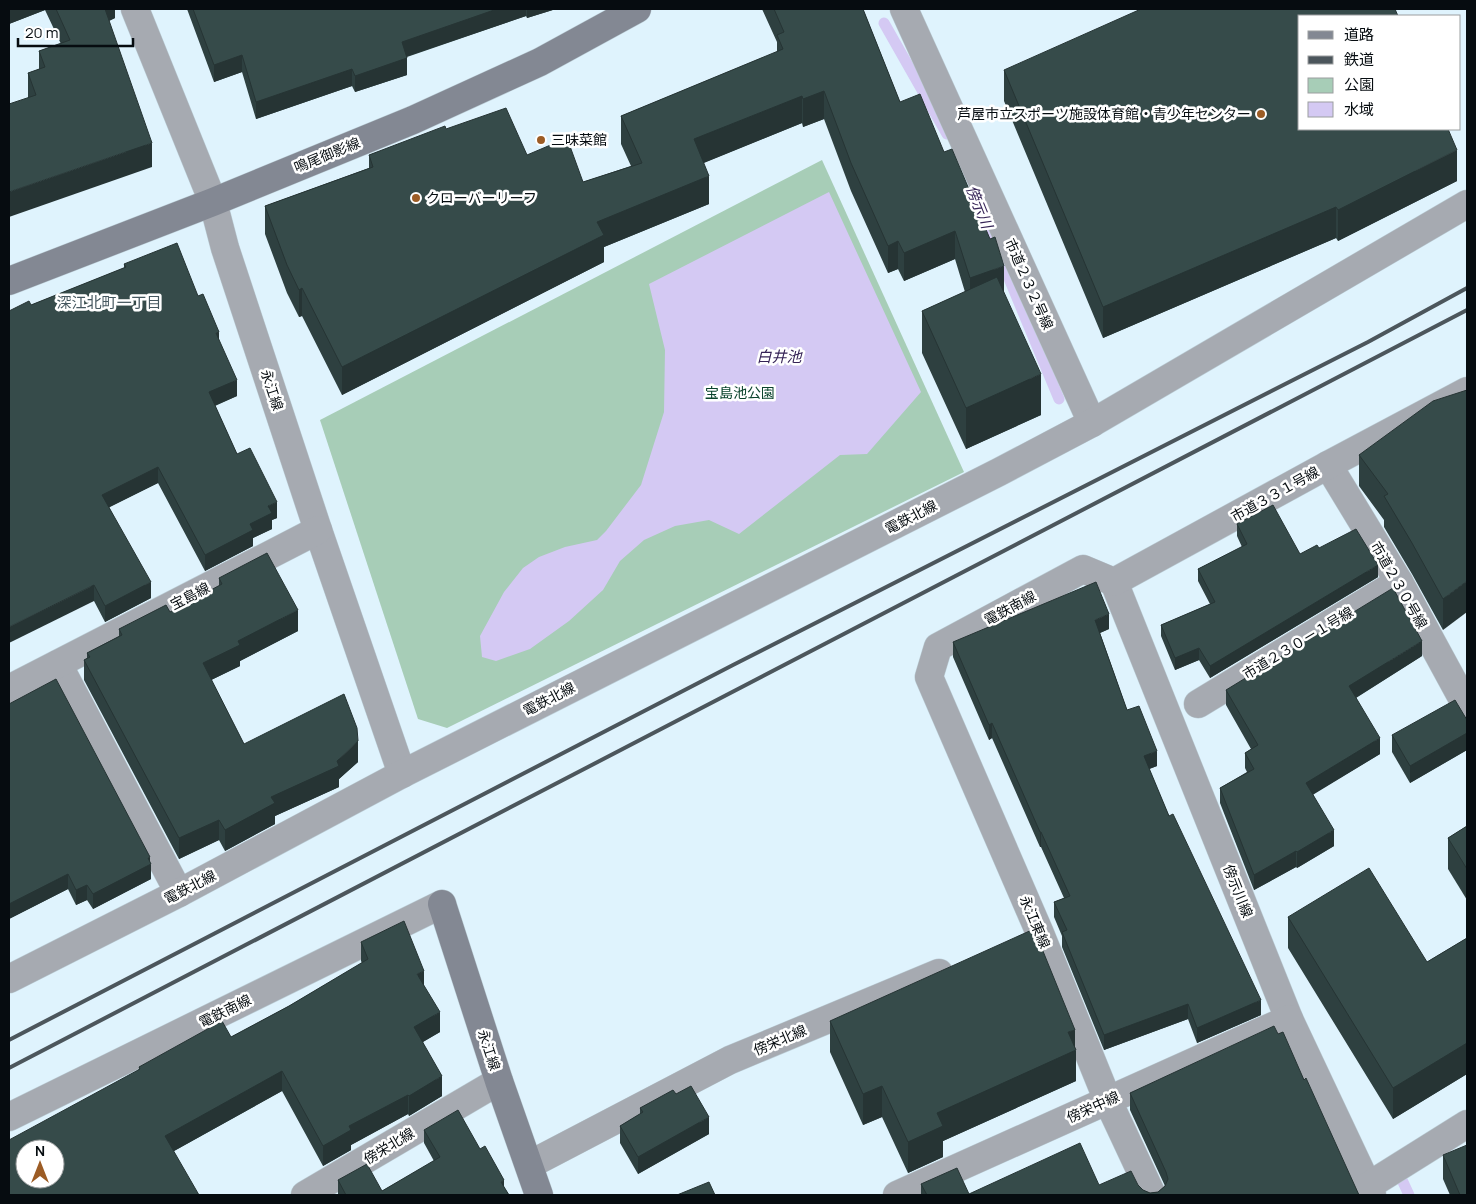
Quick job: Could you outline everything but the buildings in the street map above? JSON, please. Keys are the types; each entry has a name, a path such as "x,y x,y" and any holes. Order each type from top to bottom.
{"street":[{"name":"永江線","path":"136,9 213,202 225,248 318,530 402,774"},
{"name":"鳴尾御影線","path":"9,281 213,202 413,120 540,62 637,9"},
{"name":"市道２３２号線","path":"904,9 1092,423"},
{"name":"電鉄北線","path":"9,979 179,893 402,774 1092,423 1467,204"},
{"name":"市道３３１号線","path":"1114,582 1328,464 1467,391"},
{"name":"市道２３０号線","path":"1328,464 1399,582 1467,707"},
{"name":"宝島線","path":"9,689 318,530"},
{"name":"電鉄南線","path":"938,647 1083,569 1114,582"},
{"name":"傍示川線","path":"1114,582 1289,1020 1370,1191"},
{"name":"市道２３０－１号線","path":"1198,704 1399,582"},
{"name":"永江東線","path":"938,647 929,677 1039,931 1108,1101 1152,1195"},
{"path":"58,664 179,893"},
{"name":"永江線","path":"442,904 499,1081 539,1195"},
{"name":"電鉄南線","path":"9,1117 442,904"},
{"path":"1013,942 1039,931"},
{"name":"傍栄北線","path":"529,1165 730,1060 962,963"},
{"name":"傍栄中線","path":"897,1195 1289,1020"},
{"name":"傍栄北線","path":"305,1195 499,1081"},
{"path":"1370,1191 1467,1124"}],"green space":[{"name":"宝島池公園","path":"822,160 964,472 447,728 418,719 320,420"}],"water":[{"name":"白井池","path":"829,192 921,392 867,454 840,455 739,534 709,520 675,526 644,540 620,561 603,590 569,621 530,649 496,661 482,657 480,636 504,592 523,568 539,557 565,547 597,540 641,485 664,412 665,350 649,284"}],"waterway":[{"name":"傍示川","path":"884,23 947,134"},
{"name":"傍示川","path":"979,206 1059,399"},
{"name":"傍示川","path":"1403,1182 1409,1195"}],"railway":[{"path":"9,1040 733,665 1368,342 1467,288"},
{"path":"9,1068 1467,310"}],"place":[{"name":"芦屋市立スポーツ施設体育館・青少年センター","path":"1261,114"},
{"name":"三味菜館","path":"541,140"},
{"name":"クローバーリーフ","path":"416,198"}],"district":[{"name":"深江北町一丁目","path":"109,303"}]}
